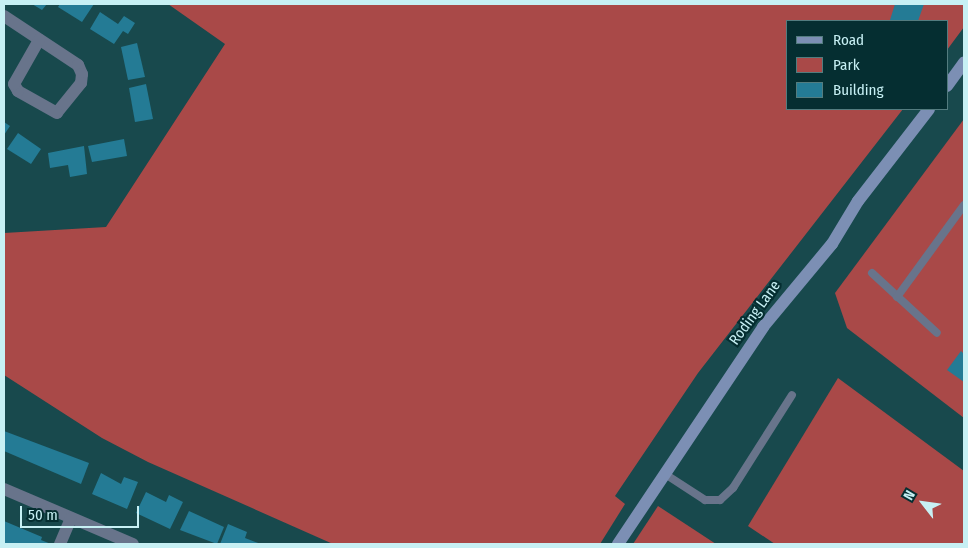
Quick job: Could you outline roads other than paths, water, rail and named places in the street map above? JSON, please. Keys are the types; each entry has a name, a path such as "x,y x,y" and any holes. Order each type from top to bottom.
{"main road":[{"path":"948,85 964,63"},
{"name":"Roding Lane","path":"618,544 773,313 832,244 858,201 928,110"}],"street":[{"path":"4,16 78,65 82,74 81,83 57,113 18,91 14,84 40,40"},
{"path":"4,489 133,544"},
{"path":"60,544 71,518"}],"lane":[{"path":"897,297 964,204"},
{"path":"872,273 937,333"},
{"path":"665,474 706,500 720,500 733,488 792,395"}]}
